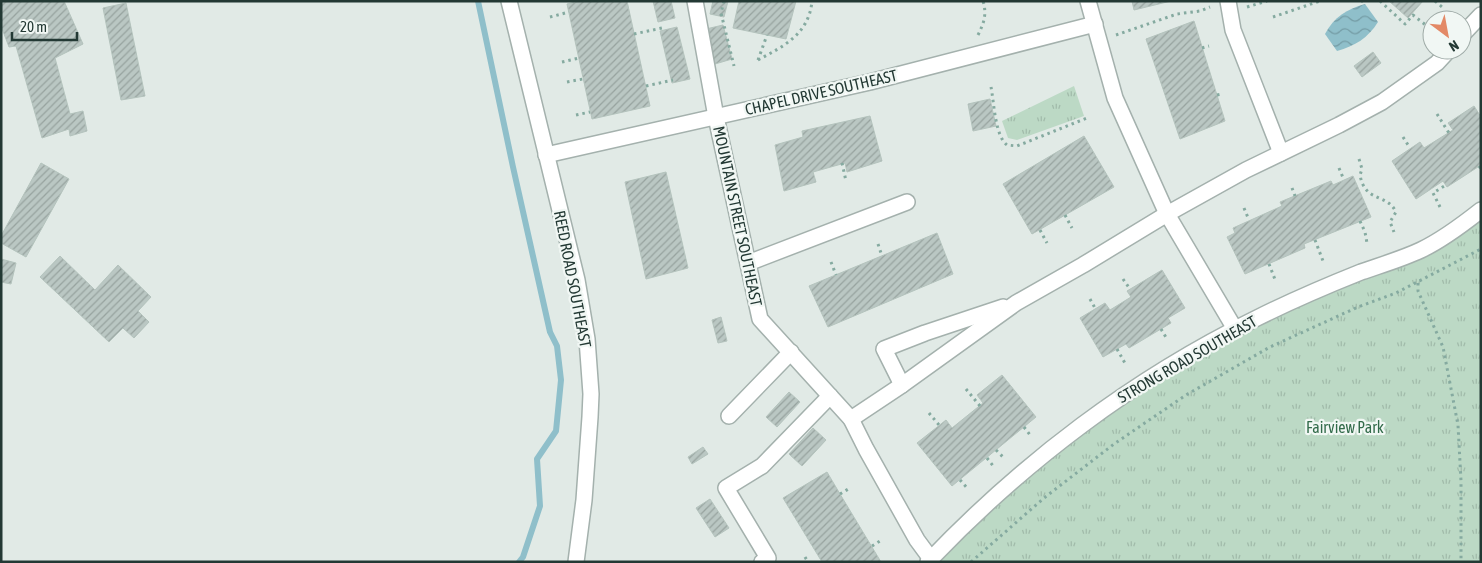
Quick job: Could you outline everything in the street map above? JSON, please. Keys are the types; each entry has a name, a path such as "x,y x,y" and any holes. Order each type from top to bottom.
{"street":[{"name":"REED ROAD SOUTHEAST","path":"509,1 576,280 587,339 591,394 584,500 576,562"},
{"name":"MOUNTAIN STREET SOUTHEAST","path":"695,1 716,117 760,319 852,419 866,449 929,560"},
{"path":"1088,1 1116,98 1167,214 1235,329"},
{"path":"1221,4 1281,153"},
{"path":"1472,25 1481,15"},
{"name":"CHAPEL DRIVE SOUTHEAST","path":"546,156 870,82 1095,24"},
{"path":"852,419 902,386 1016,303 1251,167 1382,102 1440,60"},
{"path":"748,263 906,202"},
{"name":"STRONG ROAD SOUTHEAST","path":"929,560 987,504 1063,440 1140,384 1235,329 1326,286 1421,250 1462,225 1481,210"},
{"path":"902,386 884,349 1016,303"},
{"path":"730,416 791,352"},
{"path":"762,562 768,558 726,488 762,466 830,396"}],"path":[{"path":"724,1 721,13 734,66"},
{"path":"766,35 758,60 789,42 806,24 812,1"},
{"path":"961,58 976,38 984,23 986,10 983,1"},
{"path":"1248,7 1267,1"},
{"path":"1273,17 1320,1"},
{"path":"1380,1 1405,24 1413,15 1422,22"},
{"path":"1435,1 1442,7"},
{"path":"1110,37 1177,14 1200,12 1221,4"},
{"path":"550,17 569,12"},
{"path":"634,34 662,28"},
{"path":"1202,48 1209,46"},
{"path":"562,62 579,58"},
{"path":"567,82 583,79"},
{"path":"646,86 673,80"},
{"path":"991,88 998,128 1001,138 1007,145 1017,146 1087,118"},
{"path":"1217,95 1222,94"},
{"path":"576,115 590,112"},
{"path":"1437,114 1449,133"},
{"path":"1403,137 1410,148"},
{"path":"1360,160 1362,169 1360,175 1364,187 1370,194 1389,202 1396,212 1390,222 1394,232"},
{"path":"842,164 846,180"},
{"path":"1339,168 1344,180"},
{"path":"1440,207 1433,193 1446,185"},
{"path":"1292,188 1295,196"},
{"path":"1244,208 1249,220"},
{"path":"1065,215 1072,228"},
{"path":"1360,221 1367,243"},
{"path":"1040,230 1047,243"},
{"path":"1315,240 1322,261"},
{"path":"878,244 882,256"},
{"path":"971,562 1044,498 1114,444 1186,395 1270,347 1358,308 1396,294 1481,249"},
{"path":"831,262 836,275"},
{"path":"1269,264 1276,282"},
{"path":"1123,279 1130,289"},
{"path":"1418,283 1418,291 1443,348 1458,425 1462,481 1461,562"},
{"path":"1090,300 1096,308"},
{"path":"1161,329 1167,339"},
{"path":"1117,349 1126,365"},
{"path":"966,389 980,406"},
{"path":"930,413 939,425"},
{"path":"1024,427 1030,435"},
{"path":"996,450 1004,458"},
{"path":"987,458 994,467"},
{"path":"960,480 968,489"},
{"path":"840,494 850,488"},
{"path":"872,546 880,541"},
{"path":"805,557 808,562"}],"green space":[{"path":"1074,86 1084,116 1017,140 1008,138 1002,121"},
{"name":"Fairview Park","path":"1481,210 1481,562 928,562 959,530 1140,384 1383,264"}],"water":[{"path":"1365,4 1378,22 1370,33 1360,41 1350,47 1337,51 1325,34 1342,14 1352,8"}],"building":[{"path":"1,1 64,1 83,44 55,58 70,114 83,111 87,131 70,136 69,129 42,138 16,46 9,47 1,26"},
{"path":"580,1 627,1 650,106 592,119 567,4"},
{"path":"653,1 671,1 675,18 658,22"},
{"path":"713,1 728,1 724,17 710,14"},
{"path":"739,1 796,1 786,39 733,28"},
{"path":"1132,1 1171,1 1134,10"},
{"path":"1389,1 1423,1 1408,18"},
{"path":"126,3 145,96 121,100 103,8"},
{"path":"1194,21 1225,121 1180,139 1146,39"},
{"path":"723,25 732,59 715,64 706,29"},
{"path":"677,27 690,79 672,83 660,31"},
{"path":"1373,52 1381,63 1362,77 1354,66"},
{"path":"990,99 996,126 973,131 968,104"},
{"path":"1474,106 1481,117 1481,165 1447,187 1443,181 1416,199 1392,161 1420,142 1424,148 1453,130 1448,123"},
{"path":"870,116 882,161 847,172 845,163 813,172 816,182 784,191 775,145 803,137 802,131"},
{"path":"1084,136 1114,187 1032,234 1003,184"},
{"path":"41,163 69,179 26,257 1,243 1,236"},
{"path":"666,172 688,268 646,279 625,182"},
{"path":"1353,176 1371,217 1304,244 1305,248 1245,274 1227,237 1235,233 1233,228 1282,206 1280,202 1331,181 1333,185"},
{"path":"937,233 953,274 828,327 809,286"},
{"path":"60,256 95,290 118,265 151,297 138,311 149,322 134,338 123,328 109,342 40,277"},
{"path":"1,259 16,263 11,284 1,282"},
{"path":"1162,270 1185,308 1168,318 1171,323 1129,348 1126,344 1103,357 1080,318 1105,303 1110,310 1131,297 1127,291"},
{"path":"721,317 727,341 718,343 712,320"},
{"path":"1002,375 1036,417 952,486 917,443 946,420 952,428 983,403 977,395"},
{"path":"789,392 800,402 777,427 766,417"},
{"path":"813,428 826,440 802,466 789,454"},
{"path":"703,447 708,454 692,464 688,457"},
{"path":"827,472 881,562 822,562 783,498"},
{"path":"710,499 729,528 715,537 696,508"}],"waterway":[{"path":"478,1 550,332 557,346 561,380 556,431 537,459 540,506 523,557 519,562"}]}
